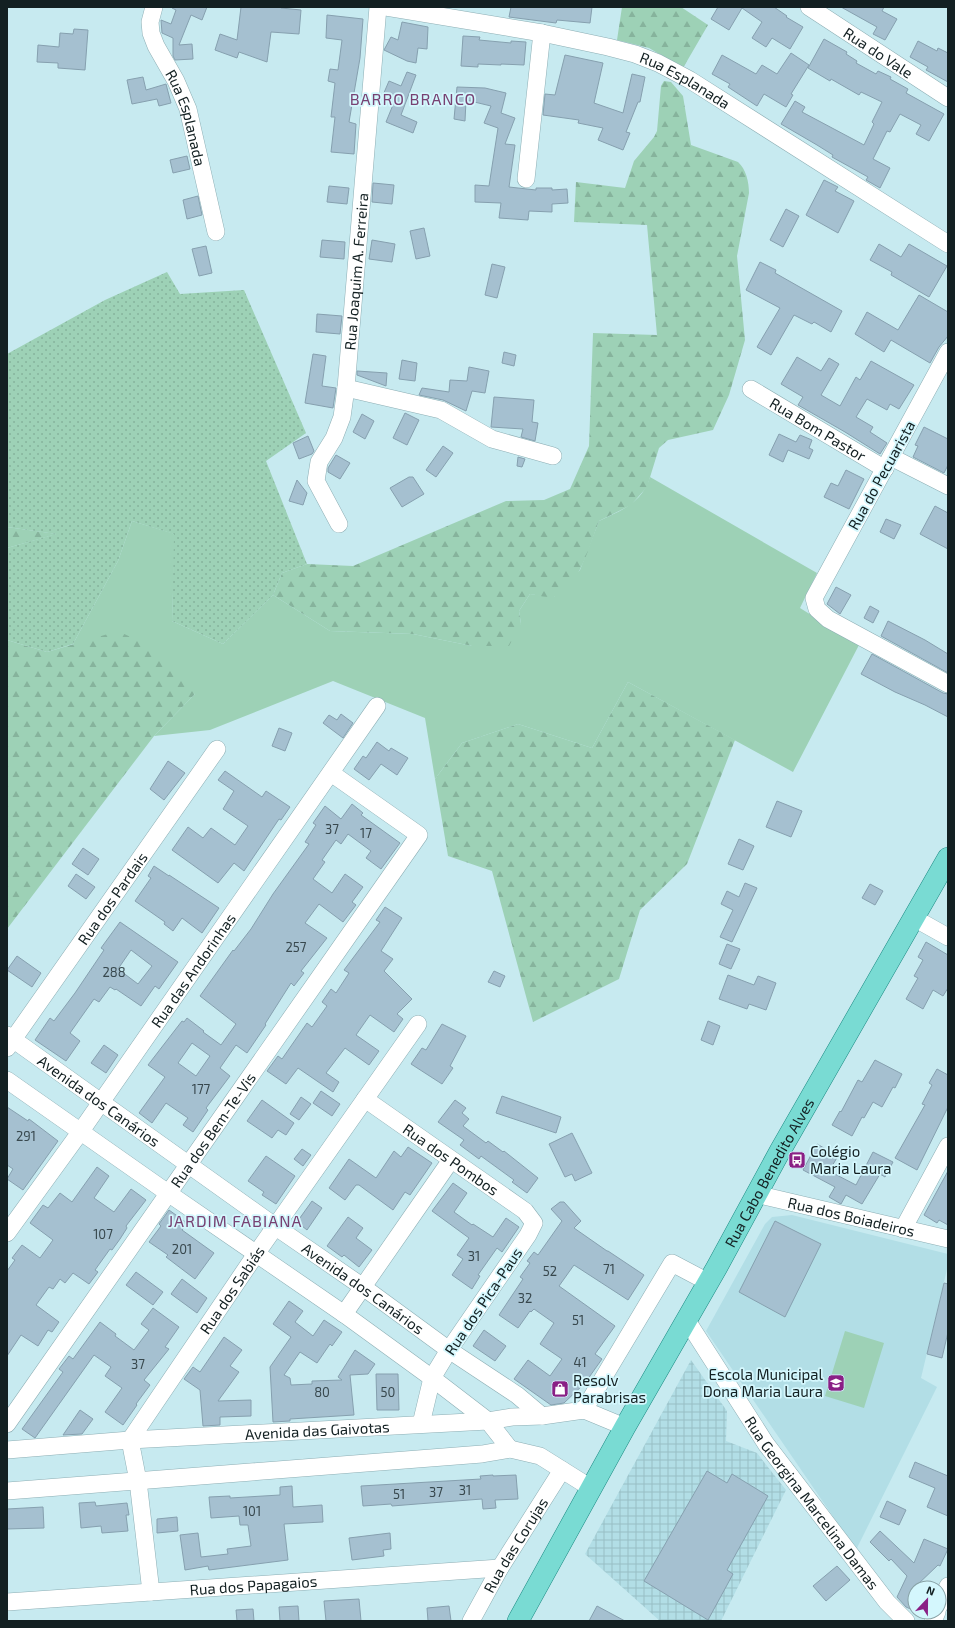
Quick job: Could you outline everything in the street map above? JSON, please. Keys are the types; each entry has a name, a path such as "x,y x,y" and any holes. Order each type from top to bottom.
{"main road":[{"name":"Rua Cabo Benedito Alves","path":"518,1621 624,1427 708,1282 756,1194 948,858"}],"street":[{"name":"Rua Esplanada","path":"154,7 150,22 151,33 156,46 176,81 188,110 216,232"},
{"name":"Rua Joaquim A. Ferreira","path":"339,524 316,481 319,462 334,438 342,417 346,388 378,7"},
{"name":"Rua Esplanada","path":"386,7 542,33 635,54 690,80 948,244"},
{"name":"Rua do Vale","path":"809,7 948,98"},
{"path":"526,179 542,33"},
{"name":"Rua do Pecuarista","path":"948,352 814,598 817,609 828,619 948,684"},
{"path":"346,388 441,410 492,439 553,456"},
{"name":"Rua Bom Pastor","path":"751,389 888,463 948,486"},
{"name":"Rua das Andorinhas","path":"7,1233 81,1130 377,706"},
{"name":"Rua dos Pardais","path":"9,1041 217,749"},
{"name":"Rua dos Bem-Te-Vis","path":"7,1424 419,835 331,773"},
{"path":"914,918 948,937"},
{"name":"Rua dos Sabiás","path":"130,1440 256,1254 418,1024"},
{"name":"Avenida dos Canários","path":"9,1041 100,1102 276,1227 364,1287 449,1350 517,1395 542,1416"},
{"path":"7,1080 344,1314 432,1378 488,1421 510,1449"},
{"name":"Rua dos Pombos","path":"365,1099 525,1211 534,1223"},
{"path":"903,1229 948,1146"},
{"path":"344,1314 451,1160"},
{"name":"Rua dos Boiadeiros","path":"756,1194 948,1239"},
{"name":"Rua dos Pica-Paus","path":"421,1424 432,1378 449,1350 528,1235 534,1223"},
{"path":"624,1427 584,1410 672,1263 708,1282"},
{"name":"Rua Georgina Marcelina Damas","path":"686,1319 766,1444 886,1602 906,1621"},
{"path":"510,1449 512,1418 517,1395"},
{"name":"Avenida das Gaivotas","path":"7,1450 130,1440 488,1421 584,1410"},
{"path":"130,1440 138,1482 151,1592"},
{"path":"7,1491 138,1482 482,1454 510,1449 540,1456 591,1488"},
{"name":"Rua das Corujas","path":"470,1621 500,1568 562,1470"},
{"name":"Rua dos Papagaios","path":"7,1602 500,1568"},
{"path":"886,1602 888,1621"}],"shaded area":[{"name":"Escola Municipal Dona Maria Laura","path":"792,1215 948,1254 948,1265 921,1378 937,1387 856,1550 706,1331 765,1224 772,1217"},
{"path":"691,1360 727,1411 726,1441 757,1453 786,1490 721,1621 660,1621 585,1554"}],"green space":[{"path":"622,7 681,7 708,25 683,68 649,48 617,40"},
{"path":"664,81 671,82 683,96 691,145 738,162 745,172 748,184 749,193 737,256 745,340 729,395 713,430 668,440 659,448 647,487 631,505 599,521 588,552 577,576 570,585 562,593 554,597 530,594 519,611 521,624 509,646 472,646 413,634 330,631 273,595 282,573 307,564 353,566 506,501 544,500 570,489 589,446 593,333 657,335 647,225 574,222 576,182 625,188 634,161 654,137 657,131 661,86"},
{"path":"167,272 180,294 244,290 306,433 266,461 307,564 282,573 273,595 223,644 172,621 174,534 132,521 118,561 73,644 47,652 7,640 7,548 56,534 7,527 7,354 105,300"},
{"path":"650,477 817,573 800,608 859,645 793,772 628,682 592,748 518,724 462,743 435,779 425,718 333,681 210,730 154,736 195,694 73,644 118,561 132,521 175,534 172,621 223,644 273,595 330,631 413,634 472,646 521,624 519,611 530,594 554,597 580,570 599,521 630,505 642,493"},
{"path":"7,527 57,534 7,548"},
{"path":"118,631 162,652 195,694 154,736 7,929 7,640 47,652"},
{"path":"628,682 735,740 687,864 640,910 619,979 533,1022 492,871 448,856 435,779 462,743 518,724 592,748"},
{"path":"845,1331 884,1343 864,1408 825,1396"}],"building":[{"path":"172,7 207,7 202,20 191,15 179,45 192,44 193,59 175,60 173,56 173,38 162,33 161,20 171,24 176,10"},
{"path":"241,7 282,7 281,8 301,10 299,34 271,32 267,62 239,52 237,58 215,50 220,34 237,40"},
{"path":"511,7 592,7 590,23 557,20 556,23 509,17"},
{"path":"718,7 774,7 787,16 786,17 803,27 790,49 772,38 766,47 752,38 762,22 742,8 729,30 711,19"},
{"path":"841,7 884,7 882,11 897,19 885,40 873,34 877,27"},
{"path":"327,15 363,19 360,58 349,122 356,124 354,154 331,152 335,117 331,117 335,83 328,81 330,69 338,70 342,40 326,38"},
{"path":"402,22 428,27 427,49 418,48 416,63 407,61 384,50 391,37 398,40"},
{"path":"74,29 88,30 85,70 58,68 58,63 37,62 38,45 59,47 60,33 73,34"},
{"path":"463,36 480,37 479,40 511,43 511,41 526,42 524,65 478,64 478,67 461,66"},
{"path":"824,39 847,52 846,54 857,61 856,63 876,74 878,71 891,77 890,79 908,89 906,93 944,114 929,141 916,134 921,125 900,114 890,132 887,131 873,159 890,168 880,188 866,180 868,177 832,157 833,155 781,124 795,101 805,107 802,112 864,145 874,124 872,122 882,102 861,92 859,95 808,68"},
{"path":"918,41 937,51 938,48 948,53 948,82 926,70 928,67 910,57"},
{"path":"791,53 809,65 791,94 793,95 786,107 764,94 757,106 728,87 730,84 712,74 722,55 756,74 762,65 777,74"},
{"path":"565,55 603,63 594,103 623,113 632,74 645,77 640,102 638,102 626,132 630,133 623,150 598,140 603,128 578,123 579,120 543,115 545,94 555,95"},
{"path":"407,72 416,75 401,115 417,122 413,133 386,122 395,100 383,95 389,81 401,86"},
{"path":"143,77 146,90 166,84 171,103 159,106 157,99 132,104 127,80"},
{"path":"457,87 485,88 506,93 501,113 515,118 505,144 515,145 509,187 536,190 536,188 552,188 552,190 567,189 568,203 552,204 552,212 529,211 528,220 499,218 501,203 475,202 475,185 489,186 498,128 484,123 491,106 466,100 465,121 454,119"},
{"path":"187,156 190,169 173,173 170,160"},
{"path":"824,180 838,187 835,191 854,201 838,233 806,215"},
{"path":"373,183 394,185 392,204 372,202"},
{"path":"329,186 349,188 347,204 327,202"},
{"path":"198,196 202,215 187,219 183,200"},
{"path":"786,209 799,216 783,247 770,240"},
{"path":"424,228 430,256 416,259 410,231"},
{"path":"322,240 345,242 344,259 320,257"},
{"path":"372,240 395,244 392,262 369,259"},
{"path":"879,244 901,257 909,244 947,266 929,297 891,275 892,272 870,260"},
{"path":"206,246 212,273 199,276 192,249"},
{"path":"760,262 776,270 775,273 842,311 831,332 814,322 812,324 794,315 771,355 757,347 780,308 746,290"},
{"path":"492,264 505,267 497,298 485,295"},
{"path":"919,295 948,312 948,336 939,347 930,363 891,340 884,352 855,334 867,312 898,330"},
{"path":"317,314 342,316 340,334 316,332"},
{"path":"504,352 516,355 514,366 502,363"},
{"path":"313,354 326,356 322,386 336,388 333,408 305,403"},
{"path":"797,357 821,371 829,358 839,364 821,395 840,406 856,377 860,380 871,361 914,385 899,409 890,404 887,410 867,399 856,417 873,427 870,432 887,443 880,454 798,405 803,397 781,384"},
{"path":"402,360 417,363 415,381 399,379"},
{"path":"469,367 489,371 485,393 472,391 466,411 443,400 419,395 422,388 449,392 450,380 467,381"},
{"path":"357,371 387,373 386,386 357,375"},
{"path":"494,397 534,400 532,422 538,423 535,441 521,437 523,429 491,427"},
{"path":"405,413 419,420 407,445 393,438"},
{"path":"362,414 374,421 365,439 353,432"},
{"path":"924,427 948,439 948,465 944,473 913,457 918,446 915,445"},
{"path":"779,434 796,442 800,435 812,440 809,448 813,450 809,459 788,450 783,462 769,455"},
{"path":"308,436 314,451 312,454 299,459 293,443"},
{"path":"443,446 453,453 436,477 426,470"},
{"path":"336,455 350,463 340,479 328,472 328,468"},
{"path":"518,457 525,459 522,467 517,466"},
{"path":"846,470 864,479 849,509 824,497 831,483 838,486"},
{"path":"409,477 413,477 424,494 402,507 390,488"},
{"path":"297,480 307,493 303,505 289,501"},
{"path":"935,506 948,513 948,549 920,534"},
{"path":"886,519 901,525 894,539 880,532"},
{"path":"836,587 851,595 840,614 827,604"},
{"path":"870,606 879,611 873,623 864,618"},
{"path":"888,621 948,654 948,673 881,636"},
{"path":"872,654 943,693 948,694 948,717 861,674"},
{"path":"341,714 353,723 343,738 323,723 329,715 337,720"},
{"path":"279,728 292,733 285,751 272,746"},
{"path":"377,742 389,751 391,748 408,758 397,775 381,764 369,780 354,769 363,756 366,758"},
{"path":"168,761 185,773 164,800 150,789"},
{"path":"225,771 262,797 266,791 290,807 281,820 279,819 244,871 234,863 218,883 172,850 188,827 203,838 211,828 235,845 248,826 223,809 234,791 218,780"},
{"path":"777,801 802,811 791,837 766,827"},
{"path":"352,804 363,813 361,815 400,843 381,869 366,858 371,851 348,834 341,844 336,840 322,860 325,862 313,879 332,893 345,874 363,887 352,902 356,905 343,922 319,904 305,923 327,938 301,971 304,973 294,986 291,983 247,1053 236,1045 220,1068 230,1076 206,1108 208,1110 193,1132 183,1125 188,1118 166,1103 152,1123 139,1113 165,1077 148,1065 182,1021 184,1022 187,1018 221,1045 236,1024 200,996 233,950 234,951 251,929 273,894 309,844 305,842 316,825 313,823 325,806 341,819","holes":["192,1043 210,1056 196,1076 178,1063"]},
{"path":"739,839 754,846 743,870 728,864"},
{"path":"83,848 99,859 88,875 72,864"},
{"path":"154,866 219,908 202,933 182,918 173,931 164,924 165,922 135,901 151,878 148,876"},
{"path":"76,874 95,887 86,899 68,886"},
{"path":"745,883 757,888 732,942 720,937 733,910 721,904 727,891 739,897"},
{"path":"870,884 883,891 875,905 862,898"},
{"path":"385,907 402,918 381,951 393,959 384,971 412,999 397,1014 403,1019 394,1032 370,1015 356,1035 379,1051 369,1065 345,1048 326,1073 339,1082 333,1092 298,1068 286,1084 267,1071 278,1056 282,1059 307,1023 312,1027 327,1006 322,1002 331,989 336,993 349,973 344,970 380,922 376,920"},
{"path":"120,922 178,962 159,989 155,986 141,1006 116,989 115,990 110,987 99,1002 94,999 70,1033 80,1041 66,1061 35,1040 50,1018 54,1021 75,993 104,950 101,948","holes":["131,950 152,966 138,984 118,969"]},
{"path":"926,942 948,955 948,988 943,996 933,990 923,1009 906,999 918,978 914,976 923,960 918,957"},
{"path":"727,944 740,949 731,969 719,964"},
{"path":"17,956 41,973 32,987 7,970"},
{"path":"494,971 505,976 500,987 488,982"},
{"path":"728,975 754,985 758,976 776,983 766,1010 749,1004 747,1009 719,999"},
{"path":"708,1021 720,1026 713,1045 701,1040"},
{"path":"442,1024 466,1036 450,1066 453,1068 442,1084 411,1064 422,1048 426,1050"},
{"path":"104,1045 118,1055 106,1073 91,1063"},
{"path":"875,1060 902,1074 895,1088 893,1087 882,1107 873,1102 864,1118 862,1117 852,1136 832,1125 840,1111 841,1112 858,1080 862,1082"},
{"path":"937,1069 948,1075 948,1107 917,1170 895,1158 925,1105 922,1104 932,1085 929,1083"},
{"path":"321,1091 340,1104 332,1116 313,1103"},
{"path":"502,1096 561,1117 556,1133 496,1113"},
{"path":"301,1097 311,1104 299,1120 290,1114"},
{"path":"262,1100 294,1123 286,1135 278,1130 272,1138 247,1121"},
{"path":"455,1100 466,1108 462,1113 469,1119 463,1126 486,1143 488,1141 503,1152 504,1151 538,1178 527,1193 512,1182 514,1180 481,1156 479,1159 460,1145 464,1140 438,1122"},
{"path":"7,1107 28,1121 29,1119 58,1141 23,1190 7,1179 13,1169 7,1165"},
{"path":"572,1133 592,1173 575,1181 572,1174 565,1177 549,1144"},
{"path":"817,1144 838,1156 829,1171 856,1185 873,1152 893,1162 885,1177 880,1174 862,1204 846,1195 841,1204 829,1197 835,1187 803,1170"},
{"path":"408,1147 432,1163 410,1195 405,1192 393,1210 359,1185 356,1185 345,1200 329,1188 349,1159 376,1178 394,1151 401,1157"},
{"path":"302,1149 311,1155 303,1166 294,1159"},
{"path":"266,1156 295,1176 276,1204 262,1195 264,1192 248,1181"},
{"path":"97,1167 109,1176 94,1198 114,1212 131,1189 146,1200 126,1226 127,1228 112,1250 110,1249 95,1270 98,1272 89,1284 73,1273 65,1283 60,1279 53,1289 49,1287 36,1305 59,1322 52,1332 48,1330 38,1346 21,1335 7,1356 7,1271 15,1260 12,1258 22,1245 40,1258 53,1240 30,1223 43,1205 48,1208 60,1193 72,1202"},
{"path":"948,1171 948,1225 939,1220 937,1223 924,1215"},
{"path":"453,1183 467,1193 454,1212 472,1225 473,1224 493,1237 506,1218 519,1227 502,1252 497,1248 478,1275 480,1276 472,1289 452,1275 463,1259 457,1255 469,1238 432,1211"},
{"path":"312,1201 322,1208 307,1230 297,1222"},
{"path":"560,1202 564,1202 581,1221 574,1228 644,1275 628,1300 574,1265 559,1286 615,1326 595,1354 602,1359 585,1383 564,1403 551,1405 514,1379 528,1360 550,1376 562,1359 540,1344 554,1323 534,1309 531,1312 530,1311 518,1328 499,1315 523,1279 520,1277 530,1263 527,1261 534,1252 538,1255 562,1221 551,1209"},
{"path":"169,1210 187,1223 182,1230 214,1253 195,1279 166,1257 168,1255 149,1242 161,1226 159,1224"},
{"path":"348,1217 363,1228 356,1238 372,1250 359,1267 344,1255 342,1257 327,1246"},
{"path":"775,1221 821,1244 785,1317 739,1292"},
{"path":"136,1272 163,1292 153,1305 126,1285"},
{"path":"182,1279 207,1298 197,1313 171,1294"},
{"path":"944,1283 948,1284 948,1332 942,1358 927,1354"},
{"path":"289,1301 303,1311 295,1322 313,1336 324,1320 342,1332 332,1346 330,1344 317,1363 300,1352 284,1375 290,1378 291,1385 312,1384 312,1381 342,1380 338,1377 355,1350 375,1364 368,1374 350,1375 354,1415 290,1419 290,1421 273,1422 270,1367 291,1337 273,1324"},
{"path":"153,1308 179,1327 165,1347 169,1349 144,1380 150,1385 123,1425 105,1412 122,1388 105,1376 111,1367 94,1355 35,1438 22,1429 63,1372 59,1369 69,1356 73,1359 100,1322 116,1334 115,1336 134,1350 149,1330 141,1324"},
{"path":"484,1330 506,1346 495,1361 473,1346"},
{"path":"224,1337 242,1350 230,1366 239,1372 218,1401 251,1400 251,1416 220,1417 220,1425 203,1426 200,1390 184,1379 193,1367 200,1372"},
{"path":"376,1374 398,1374 399,1410 377,1410"},
{"path":"80,1410 93,1419 82,1434 63,1435"},
{"path":"915,1462 948,1476 948,1516 927,1507 935,1488 909,1477"},
{"path":"707,1471 727,1483 732,1474 768,1496 727,1570 733,1574 708,1620 644,1581"},
{"path":"516,1475 518,1499 495,1500 496,1508 483,1509 482,1499 392,1506 391,1504 363,1506 361,1486 481,1479 480,1476"},
{"path":"292,1486 293,1507 322,1505 323,1522 284,1524 288,1560 209,1570 208,1566 185,1570 180,1535 198,1533 201,1557 228,1554 227,1549 251,1546 248,1525 240,1525 239,1516 211,1518 209,1497 230,1496 230,1498 280,1495 280,1487"},
{"path":"887,1501 906,1510 899,1525 880,1517"},
{"path":"95,1502 96,1506 127,1503 129,1515 126,1515 128,1531 102,1533 101,1526 81,1528 79,1503"},
{"path":"43,1507 44,1528 7,1529 7,1509"},
{"path":"177,1517 178,1531 157,1533 157,1519"},
{"path":"880,1531 914,1563 924,1539 948,1549 940,1566 938,1565 922,1580 907,1580 907,1607 897,1597 907,1576 891,1559 889,1561 870,1542"},
{"path":"390,1533 391,1549 383,1550 384,1556 352,1560 349,1538"},
{"path":"837,1566 850,1580 826,1601 813,1586"},
{"path":"359,1599 361,1621 326,1621 324,1601"},
{"path":"298,1606 299,1621 280,1621 279,1607"},
{"path":"449,1606 451,1621 428,1621 427,1608"},
{"path":"597,1606 625,1621 589,1621"},
{"path":"253,1609 254,1621 237,1621 236,1610"}],"place":[{"name":"Colégio Maria Laura","path":"797,1160"},
{"name":"Escola Municipal Dona Maria Laura","path":"836,1383"},
{"name":"Resolv Parabrisas","path":"560,1389"}],"district":[{"name":"BARRO BRANCO","path":"413,98"},
{"name":"JARDIM FABIANA","path":"235,1220"}]}
